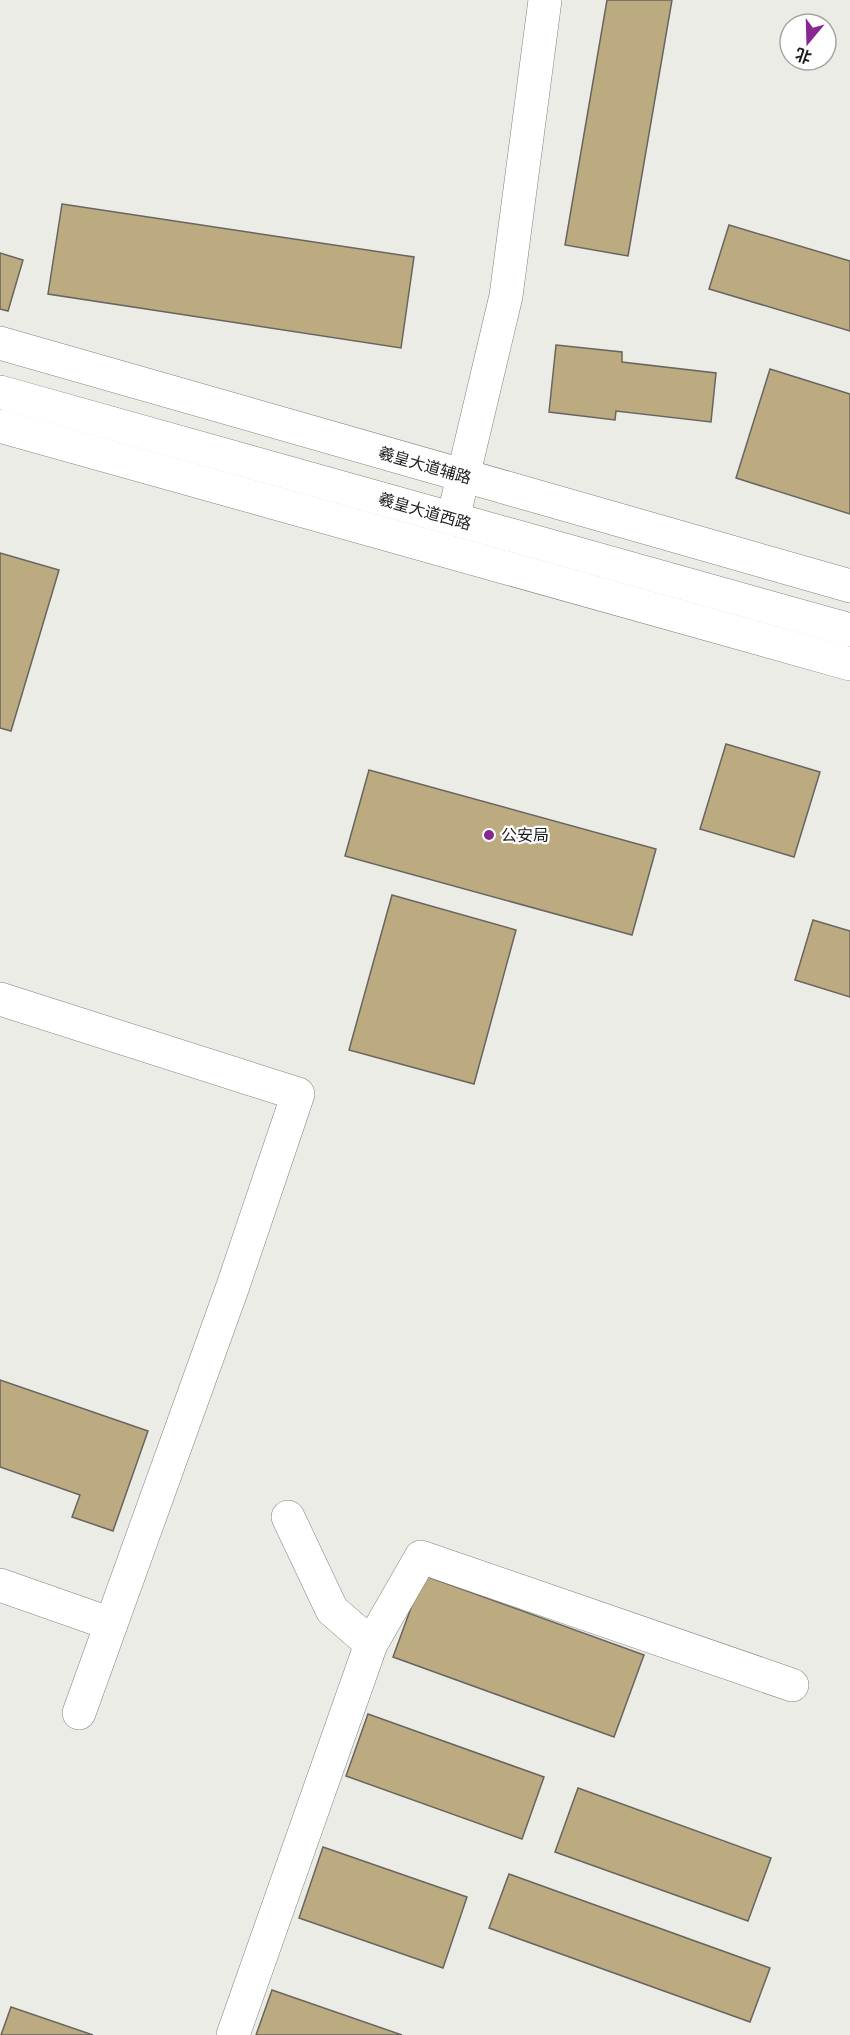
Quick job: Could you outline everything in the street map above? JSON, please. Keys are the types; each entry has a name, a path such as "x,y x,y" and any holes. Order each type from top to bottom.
{"main road":[{"path":"453,519 506,296 545,0"},
{"name":"羲皇大道辅路","path":"0,343 850,586"},
{"name":"羲皇大道西路","path":"0,392 850,630"},
{"name":"羲皇大道西路","path":"0,426 850,664"},
{"path":"0,999 298,1094 233,1286 79,1713"},
{"path":"288,1517 332,1610 371,1644"},
{"path":"233,2035 371,1644 421,1557 792,1685"},
{"path":"0,1586 111,1623"}],"building":[{"path":"607,0 672,0 628,256 565,245"},
{"path":"62,204 414,257 401,348 48,294"},
{"path":"729,225 850,261 850,331 709,289"},
{"path":"0,253 23,260 8,311 0,309"},
{"path":"556,345 622,352 622,362 716,373 711,422 616,411 615,420 549,412"},
{"path":"770,369 850,394 850,514 736,478"},
{"path":"0,553 59,570 11,731 0,728"},
{"path":"726,744 820,772 794,857 700,829"},
{"path":"369,770 656,849 632,935 345,856"},
{"path":"392,895 516,930 474,1084 349,1050"},
{"path":"813,920 850,931 850,997 795,980"},
{"path":"0,1380 148,1431 113,1531 72,1517 80,1495 0,1467"},
{"path":"423,1575 644,1655 614,1737 393,1657"},
{"path":"368,1714 544,1777 522,1839 346,1776"},
{"path":"578,1788 771,1858 748,1921 555,1852"},
{"path":"323,1847 467,1897 443,1968 299,1918"},
{"path":"509,1874 770,1968 750,2022 489,1928"},
{"path":"272,1990 402,2035 256,2035"},
{"path":"11,2007 93,2035 1,2035"}],"place":[{"name":"公安局","path":"489,835"}]}
